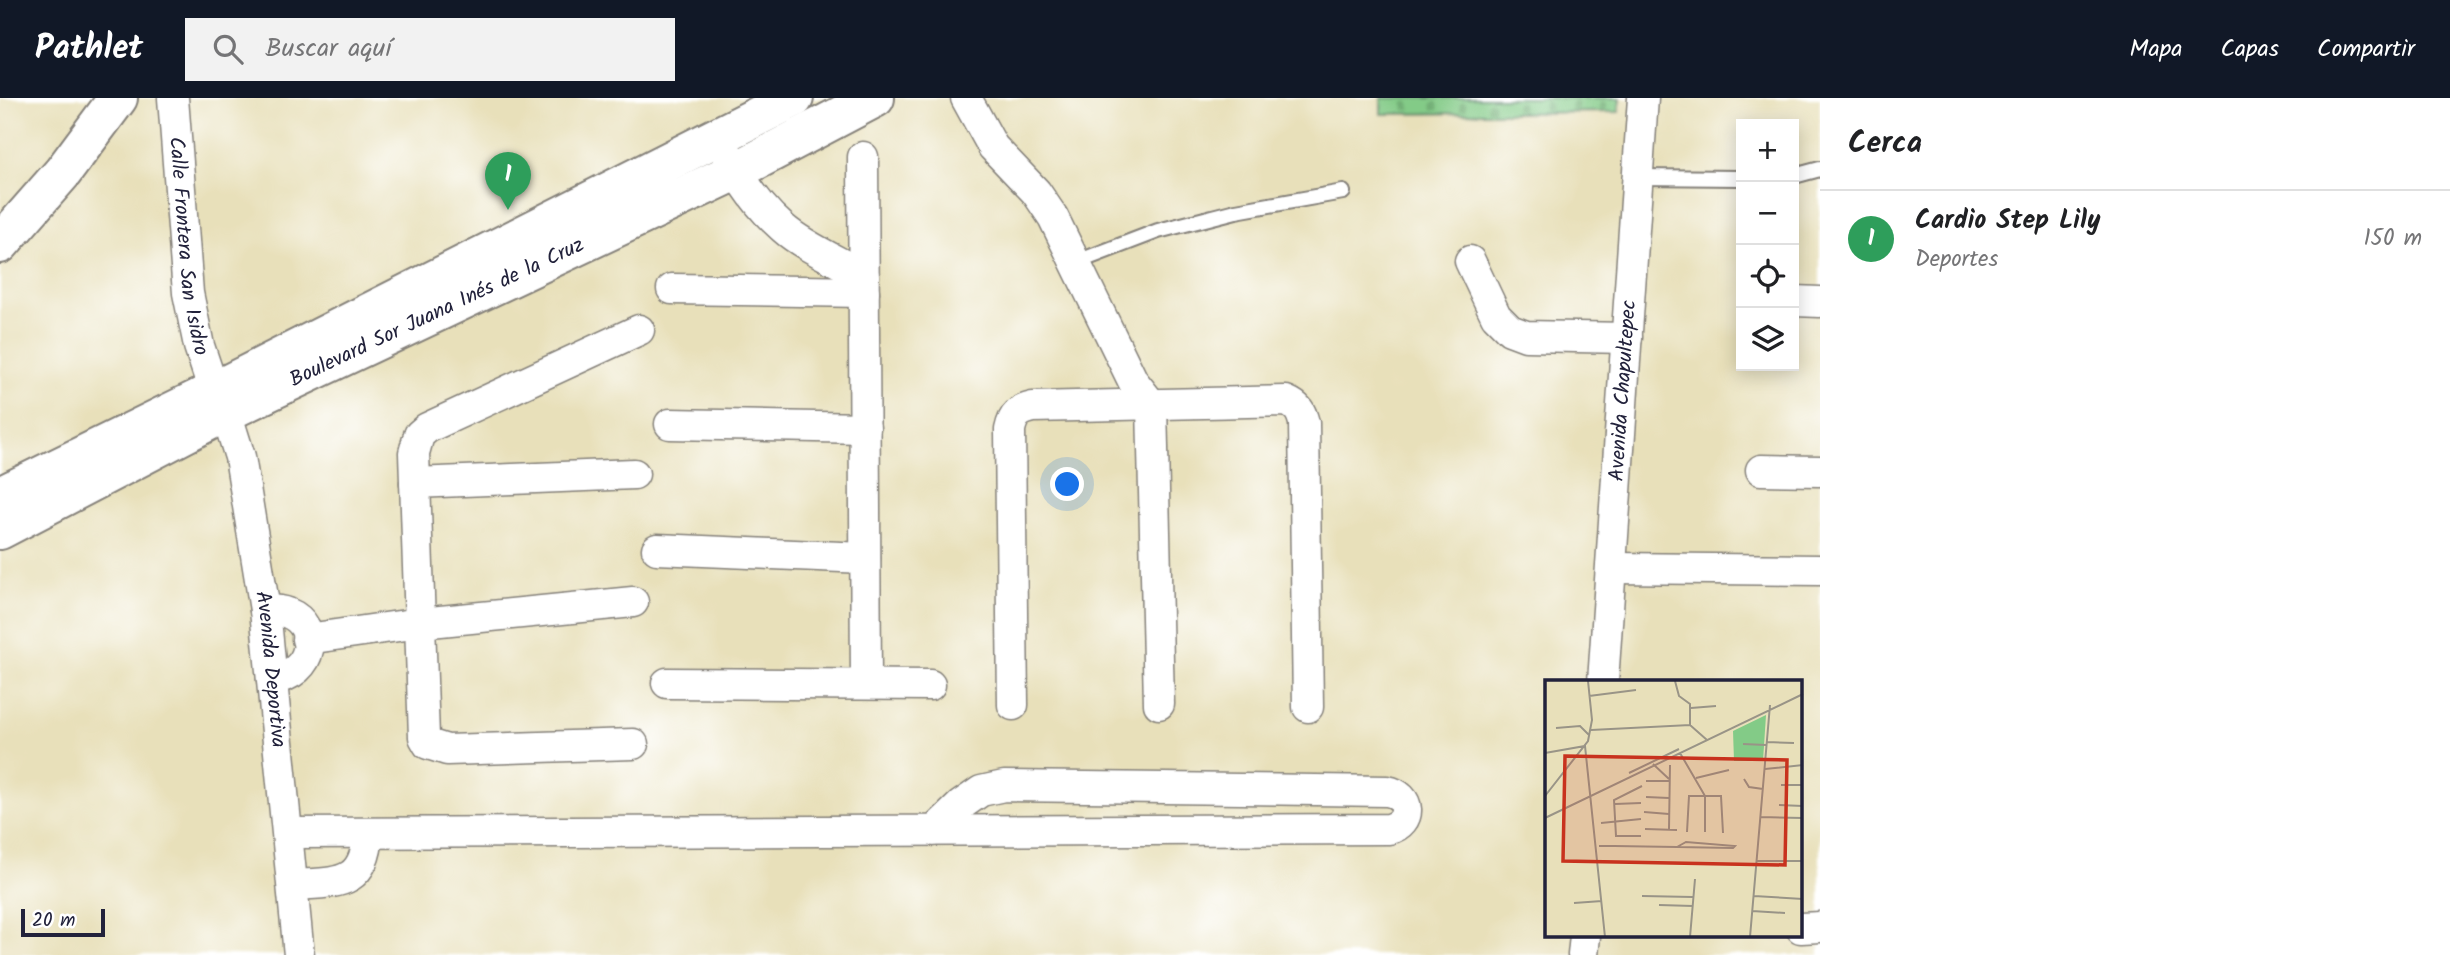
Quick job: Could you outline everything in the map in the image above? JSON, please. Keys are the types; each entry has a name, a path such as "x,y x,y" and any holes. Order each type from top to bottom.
{"main road":[{"path":"0,244 63,172 118,98"},
{"name":"Boulevard Sor Juana Inés de la Cruz","path":"0,530 220,401 794,98"},
{"name":"Boulevard Sor Juana Inés de la Cruz","path":"0,496 736,171 875,98"}],"street":[{"name":"Calle Frontera San Isidro","path":"173,98 188,293 199,346 220,401"},
{"path":"966,98 993,147 1042,200 1077,262 1133,381 1152,405 1159,704"},
{"name":"Avenida Chapultepec","path":"1603,680 1643,98"},
{"path":"719,136 736,171 760,206 785,230 864,284"},
{"path":"863,157 866,684"},
{"path":"1470,261 1496,316 1510,330 1526,335 1627,338"},
{"path":"672,289 864,284"},
{"path":"1799,301 1820,302"},
{"path":"633,744 447,750 428,744 424,737 415,445 419,435 427,428 639,330"},
{"name":"Avenida Deportiva","path":"220,401 240,457 265,610 299,955"},
{"path":"1013,705 1010,430 1013,418 1021,409 1286,401 1296,405 1304,423 1308,707"},
{"path":"670,424 865,428"},
{"path":"1761,470 1820,471"},
{"path":"415,483 634,474"},
{"path":"657,549 865,558"},
{"path":"1612,568 1820,570"},
{"path":"307,639 420,623 633,602"},
{"path":"265,610 290,613 299,620 307,639 307,655 303,665 286,678 272,679"},
{"path":"667,682 930,685"},
{"path":"288,833 934,831 1389,829 1402,823 1405,807 1402,797 1387,791 1004,786 981,791 934,831"},
{"path":"1172,788 1174,830"},
{"path":"293,885 332,882 349,876 362,866 367,852 368,833"},
{"path":"1802,928 1820,927"},
{"path":"1583,955 1585,937"}],"lane":[{"path":"1799,175 1820,169"},
{"path":"1638,177 1736,178"},
{"path":"1077,262 1158,231 1223,214 1343,192"}],"green space":[{"path":"1381,98 1620,98 1619,112 1381,114"}],"place":[{"name":"Cardio Step Lily","path":"508,210"}]}
